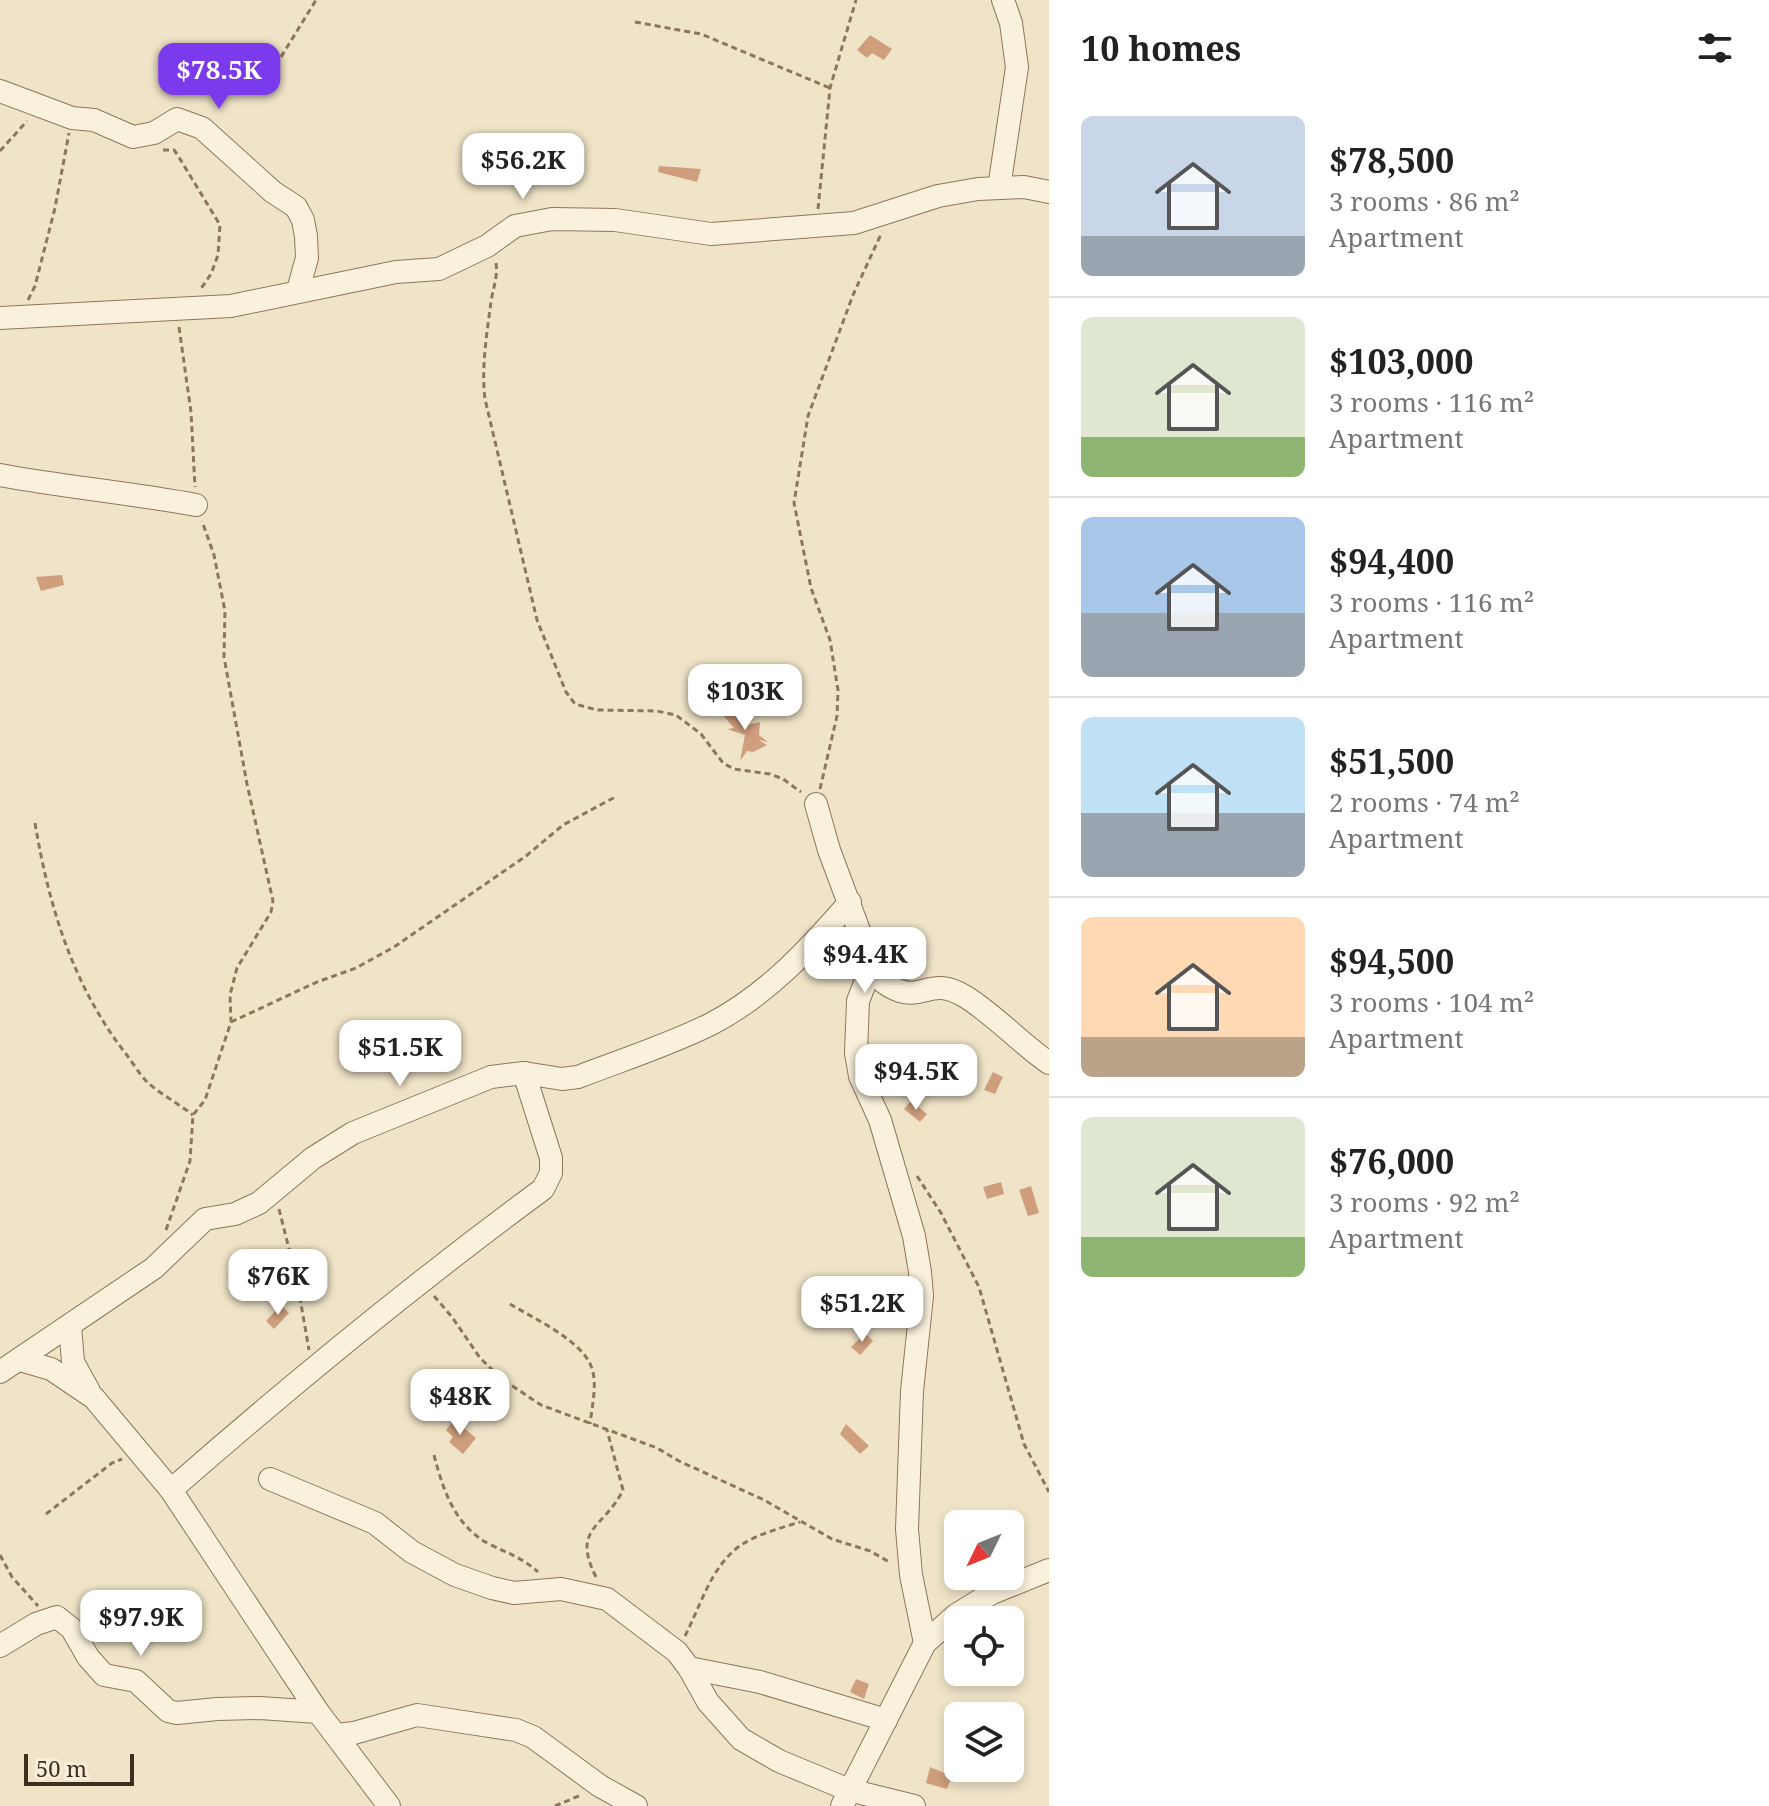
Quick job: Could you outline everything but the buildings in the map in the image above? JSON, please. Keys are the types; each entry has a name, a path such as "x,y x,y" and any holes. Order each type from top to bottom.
{"street":[{"path":"999,188 1017,67 1011,23 1003,0"},
{"path":"1011,23 1015,0"},
{"path":"0,91 72,118 94,120 133,137 146,135 177,119 202,128 273,192 296,207 306,236 307,258 300,283 301,291"},
{"path":"10,318 231,306 396,272 439,269 487,246 515,226 552,219 615,220 711,234 854,223 938,196 978,189 1024,187 1049,192"},
{"path":"0,475 196,505"},
{"path":"816,804 829,850 860,933 859,947 871,968 900,991 914,992 936,986 950,988 1006,1026 1027,1048 1049,1063"},
{"path":"0,1372 158,1264 205,1219 248,1210 313,1158 353,1133 491,1077 524,1073 562,1079 578,1077 711,1023 783,974 850,902"},
{"path":"871,968 858,1001 856,1053 860,1076 880,1120 914,1236 922,1296 912,1391 907,1529 911,1575 925,1643"},
{"path":"171,1490 248,1421 543,1189 551,1173 551,1158 524,1073"},
{"path":"70,1326 73,1362 94,1398 171,1490 318,1712 389,1806"},
{"path":"20,1360 51,1369 94,1398"},
{"path":"270,1479 375,1523 412,1552 455,1575 514,1593 561,1589 607,1599 683,1660 708,1702 741,1739 846,1798 914,1806"},
{"path":"846,1798 925,1643 956,1615 992,1593 1049,1570"},
{"path":"0,1646 48,1618 57,1617 65,1622 104,1675 136,1681 168,1711 260,1708 318,1712"},
{"path":"683,1660 886,1720"},
{"path":"337,1735 417,1715 516,1730 533,1737 600,1786 636,1806"}],"path":[{"path":"281,57 316,0"},
{"path":"817,225 830,88 856,0"},
{"path":"635,22 701,34 830,88"},
{"path":"0,151 38,106"},
{"path":"10,318 35,286 55,208 72,118"},
{"path":"146,135 155,148 174,150 220,225 218,255 211,274 182,310 196,505 214,555 225,611 224,657 247,784 273,901 271,912 237,968 230,995 231,1022 205,1100 193,1115 190,1161 174,1202 158,1264"},
{"path":"487,246 496,262 497,273 483,369 485,399 537,620 566,692 575,704 597,710 657,711 676,715 701,734 723,763 734,769 783,779 816,804 832,743 838,690 830,640 811,588 794,503 808,416 853,295 891,212"},
{"path":"231,1022 317,982 356,968 394,947 526,856 563,825 617,796"},
{"path":"35,823 48,893 78,977 93,1006 147,1082 193,1115"},
{"path":"915,1173 941,1213 979,1287 1024,1444 1049,1492"},
{"path":"274,1189 297,1281 313,1369"},
{"path":"422,1282 452,1317 480,1358 502,1379 541,1405 657,1448 764,1500 832,1539 870,1551 911,1575"},
{"path":"510,1304 566,1338 590,1363 594,1390 590,1424"},
{"path":"607,1430 623,1490 619,1500 592,1530 585,1548 587,1559 607,1599"},
{"path":"434,1455 448,1502 470,1529 491,1545 519,1557 561,1589"},
{"path":"46,1514 120,1459 149,1465"},
{"path":"683,1660 711,1578 727,1558 742,1544 800,1522"},
{"path":"0,1555 12,1577 48,1618"},
{"path":"555,1806 600,1786"}]}
